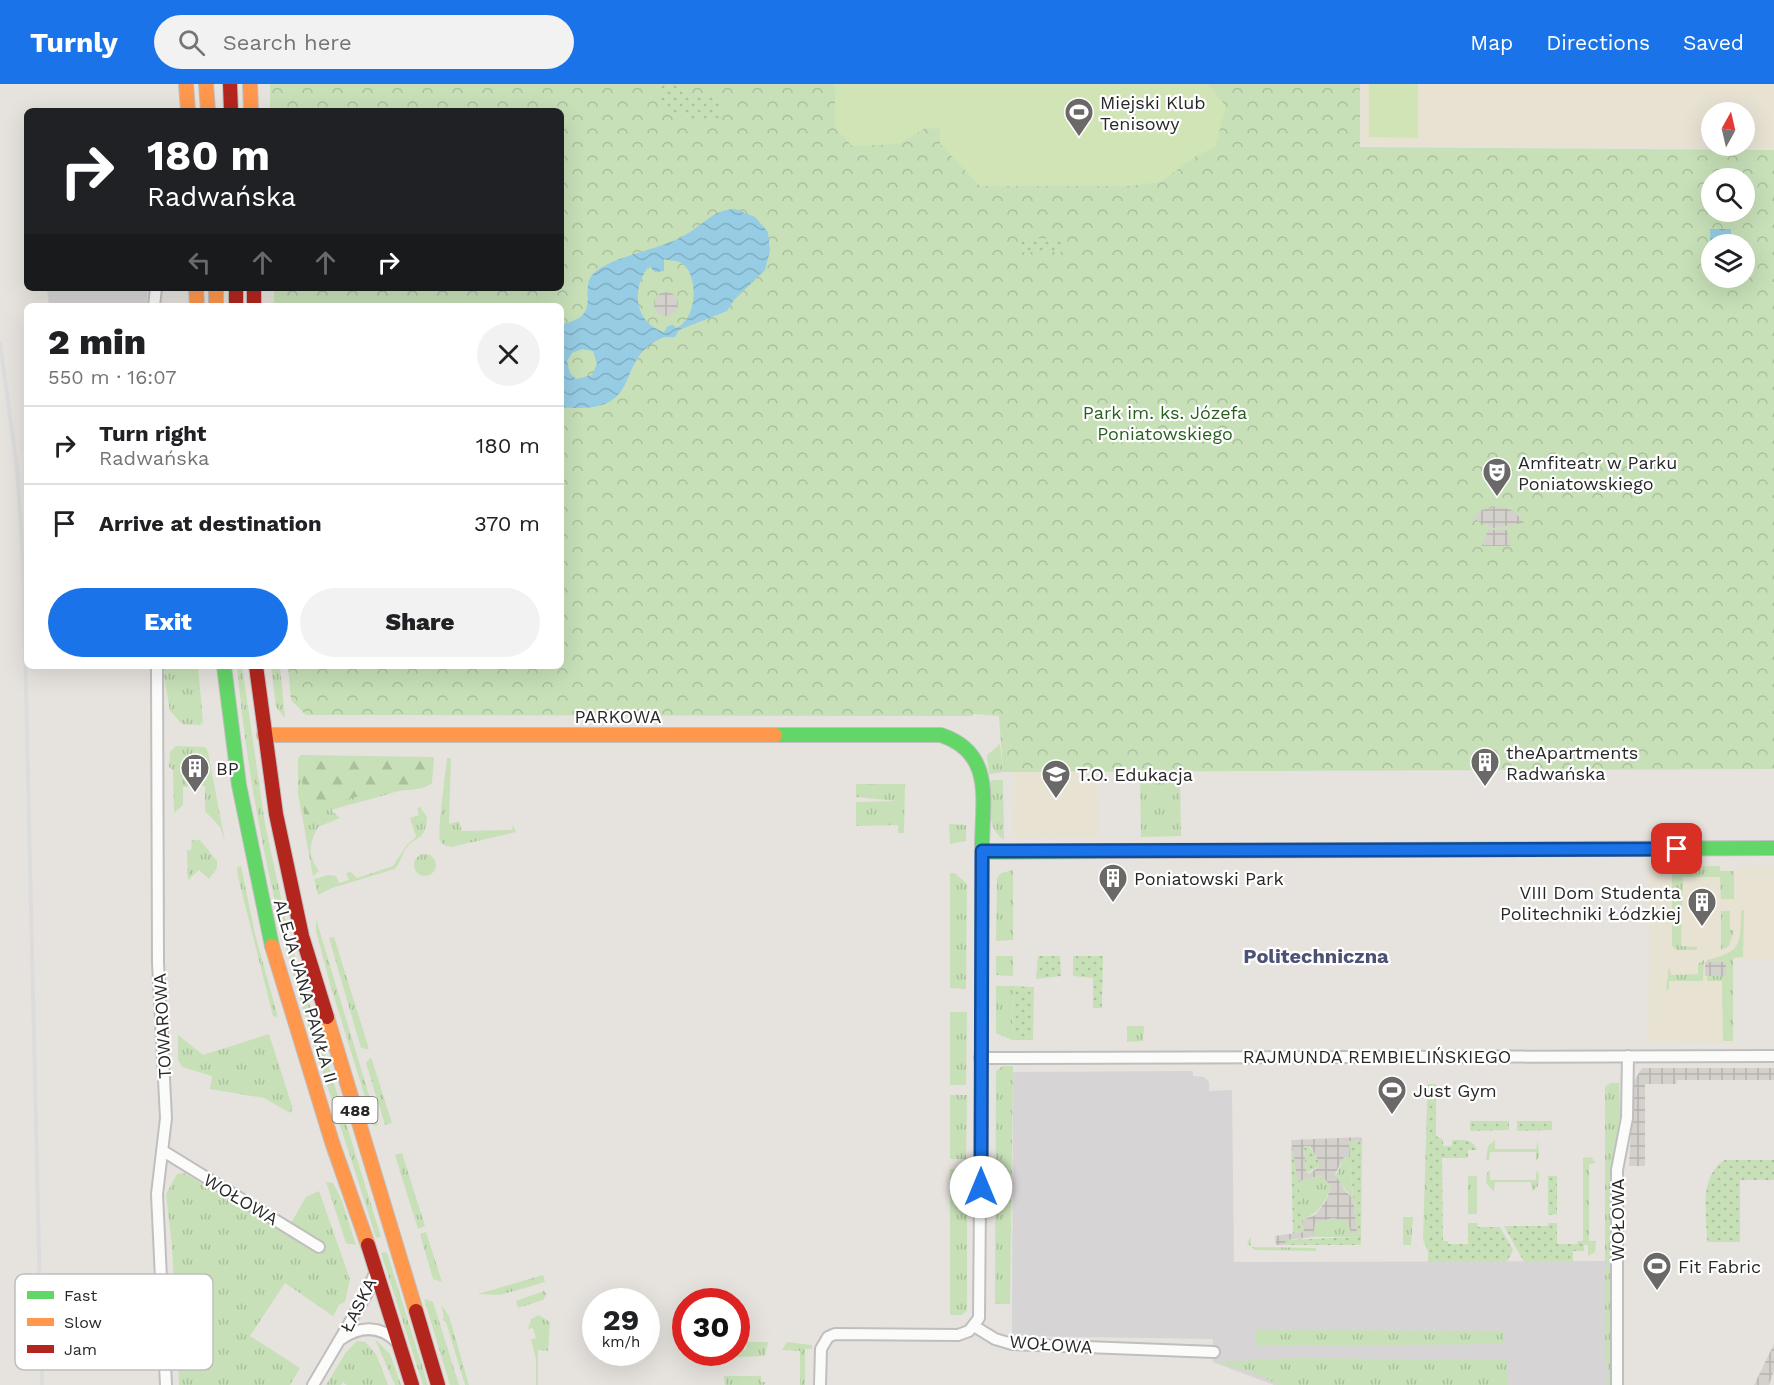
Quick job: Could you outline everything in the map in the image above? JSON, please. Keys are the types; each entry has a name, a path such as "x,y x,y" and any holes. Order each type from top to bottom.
{"main road":[{"path":"186,84 188,108"},
{"path":"206,84 208,108"},
{"path":"230,84 231,108"},
{"path":"250,84 251,108"},
{"name":"ALEJA JANA PAWŁA II","path":"224,669 241,795 269,936 332,1142 412,1385"},
{"name":"ALEJA JANA PAWŁA II","path":"256,669 276,814 304,944 438,1385"},
{"name":"PARKOWA","path":"264,735 940,735 958,739 968,746 981,770 982,851"},
{"path":"982,851 1774,848"}],"street":[{"name":"TOWAROWA","path":"157,669 158,963 166,1118 157,1194 161,1274"},
{"path":"820,1385 821,1349 824,1340 835,1334 958,1335 974,1326 980,1312 982,851"},
{"name":"WOŁOWA","path":"1617,1385 1617,1170 1626,1118 1628,1056"},
{"name":"RAJMUNDA REMBIELIŃSKIEGO","path":"980,1058 1774,1056"},
{"name":"WOŁOWA","path":"163,1151 319,1247"},
{"name":"ŁASKA","path":"313,1385 341,1339 376,1271"},
{"name":"WOŁOWA","path":"974,1326 995,1339 1012,1344 1214,1352"},
{"name":"ŁASKA","path":"341,1339 354,1331 373,1329 385,1333 399,1344"},
{"name":"TOWAROWA","path":"165,1370 166,1385"}],"shaded area":[{"path":"1361,84 1774,84 1774,149 1755,149 1755,102 1701,102 1701,148 1361,145"},
{"path":"47,291 148,291 146,303 49,303"},
{"path":"666,292 675,295 678,304 675,313 666,316 657,313 654,304 657,295"},
{"path":"1498,506 1514,511 1524,523 1493,528 1472,518 1482,510"},
{"path":"1488,530 1507,530 1510,546 1482,546"},
{"name":"T.O. Edukacja","path":"1014,772 1098,773 1099,837 1016,838 1013,834"},
{"path":"1721,865 1721,870 1740,870 1741,865 1774,865 1774,959 1734,959 1734,1043 1648,1042 1650,866"},
{"path":"1705,962 1726,962 1726,976 1705,976"},
{"path":"1642,1068 1774,1068 1774,1080 1677,1080 1676,1084 1645,1084 1645,1166 1629,1166 1634,1081"},
{"path":"1193,1071 1193,1076 1204,1077 1209,1082 1209,1091 1232,1090 1234,1262 1609,1261 1609,1267 1605,1267 1605,1362 1608,1363 1608,1385 1274,1385 1213,1362 1213,1339 1012,1336 1013,1072"},
{"path":"1361,1137 1362,1141 1349,1141 1350,1157 1344,1157 1335,1174 1345,1191 1353,1198 1357,1233 1351,1233 1348,1222 1333,1218 1315,1223 1313,1237 1286,1240 1285,1245 1276,1245 1275,1236 1304,1232 1302,1220 1315,1215 1326,1201 1331,1186 1321,1175 1298,1182 1291,1140","holes":["1304,1146 1310,1146 1319,1162 1319,1167 1306,1173"]},
{"path":"1774,1344 1774,1370 1769,1385 1754,1385"}],"green space":[{"name":"Park im. ks. Józefa Poniatowskiego","path":"270,84 1360,84 1360,147 1701,149 1701,156 1755,156 1755,150 1774,150 1774,769 1003,772 999,716 974,714 972,716 306,715 291,700 288,669 564,669 564,303 274,303 274,291 564,291 564,108 270,108"},
{"path":"659,84 682,84 683,96 720,97 719,120 702,122 659,108"},
{"name":"Miejski Klub Tenisowy","path":"835,84 1208,84 1226,106 1215,147 1196,156 1161,182 1128,186 980,186 940,144 940,129 925,128 900,144 852,146 835,128"},
{"path":"1369,84 1418,84 1418,138 1369,137"},
{"path":"1021,238 1061,239 1061,252 1021,252"},
{"path":"163,669 198,669 203,722 200,725 182,724 170,711"},
{"path":"237,669 242,669 265,824 290,940 381,1237 376,1238 287,951 260,830"},
{"path":"271,669 280,669 285,718 276,707"},
{"path":"1000,744 1003,772 989,774 987,755"},
{"path":"176,746 205,747 208,752 225,842 220,827 205,811 205,786 183,787 183,805 174,813 173,770 169,767 170,752"},
{"path":"301,755 434,757 432,783 423,788 395,792 331,810 340,818 318,827 315,833 311,844 311,855 319,871 313,876 298,794 298,758"},
{"path":"311,757 423,758 429,759 429,769 422,782 334,802 328,810 314,816 304,814 301,759"},
{"path":"447,758 451,758 449,824 459,821 462,831 512,830 513,825 516,832 451,847 442,843 439,835"},
{"path":"1140,774 1180,774 1181,836 1141,837"},
{"path":"1003,780 1004,840 998,835 991,821 990,782"},
{"path":"856,784 905,784 904,833 898,833 898,825 856,826 856,802 896,801 856,797"},
{"path":"420,807 427,817 425,830 407,847 395,869 332,888 318,895 314,879 329,875 336,876 339,883 349,880 346,873 351,872 357,878 393,866 406,846 416,837 410,818 419,815 417,808"},
{"path":"949,824 966,825 966,841 950,844"},
{"path":"192,840 200,840 217,861 217,868 209,879 199,870 188,880 187,850 191,850"},
{"path":"425,854 433,857 436,865 433,873 425,876 417,873 414,865 417,857"},
{"path":"241,866 255,934 278,1017 273,1016 238,877 237,867"},
{"path":"1720,866 1720,871 1734,871 1734,899 1721,899 1720,877 1683,877 1681,946 1697,947 1697,950 1676,950 1672,946 1672,867"},
{"path":"1013,870 1013,940 996,941 997,878 1001,873"},
{"path":"950,873 955,873 967,884 966,989 950,988"},
{"path":"1744,910 1743,957 1733,958 1733,1041 1723,1041 1722,981 1707,981 1707,976 1726,975 1726,962 1707,962 1707,960 1727,954 1737,945 1741,911"},
{"path":"1721,911 1730,911 1730,930 1734,930 1729,946 1721,950"},
{"path":"316,919 378,1125 374,1126 330,984 316,931"},
{"path":"334,937 369,1049 361,1048 329,938"},
{"path":"996,956 1013,956 1013,976 996,975"},
{"path":"1038,956 1060,956 1061,976 1036,979"},
{"path":"1073,956 1103,956 1102,1008 1093,1008 1093,978 1073,976"},
{"path":"1704,960 1703,981 1669,981 1669,990 1666,989 1669,966 1671,975 1698,974 1698,964"},
{"path":"996,986 1013,986 1012,1040 996,1033"},
{"path":"1013,986 1034,987 1033,1040 1012,1040"},
{"path":"950,1012 967,1012 966,1085 950,1085"},
{"path":"1127,1026 1144,1026 1143,1041 1127,1042"},
{"path":"269,1034 293,1109 290,1113 264,1098 210,1089 212,1076 182,1067 178,1060 178,1035 203,1055"},
{"path":"371,1057 392,1123 385,1125 366,1063"},
{"path":"1003,1066 1013,1066 1010,1304 995,1304 996,1071"},
{"path":"1428,1072 1428,1251 1423,1240"},
{"path":"1619,1073 1620,1117 1611,1170 1610,1385 1608,1385 1608,1363 1605,1363 1605,1267 1609,1266 1609,1262 1605,1261 1605,1087 1610,1083 1619,1083"},
{"path":"1428,1084 1436,1084 1436,1136 1443,1140 1443,1146 1452,1146 1452,1140 1464,1140 1473,1143 1477,1150 1468,1150 1468,1158 1442,1158 1443,1241 1448,1241 1448,1244 1468,1244 1468,1223 1477,1223 1478,1227 1500,1227 1513,1250 1507,1262 1428,1262"},
{"path":"950,1095 967,1095 966,1159 950,1159"},
{"path":"1470,1121 1509,1121 1509,1130 1470,1131"},
{"path":"1517,1121 1552,1121 1552,1130 1517,1131"},
{"path":"1495,1140 1495,1149 1536,1149 1538,1140 1539,1157 1536,1161 1536,1152 1490,1152 1489,1161 1486,1159 1488,1146"},
{"path":"1348,1141 1362,1141 1361,1245 1285,1245 1285,1240 1357,1237"},
{"path":"1291,1146 1294,1146 1304,1232 1293,1234"},
{"path":"1304,1146 1309,1146 1319,1162 1319,1167 1306,1173"},
{"path":"402,1153 425,1226 418,1229 395,1155"},
{"path":"1344,1157 1350,1157 1353,1198 1335,1178"},
{"path":"1591,1157 1596,1163 1589,1164 1589,1241 1596,1241 1595,1252 1588,1256 1588,1245 1583,1245 1583,1158"},
{"path":"1725,1160 1774,1160 1774,1180 1740,1180 1740,1242 1707,1242 1707,1186 1716,1167"},
{"path":"950,1169 967,1169 967,1310 962,1315 950,1315"},
{"path":"1490,1170 1490,1180 1536,1180 1536,1171 1539,1174 1538,1186 1532,1191 1531,1182 1495,1182 1494,1192 1486,1183 1487,1173"},
{"path":"184,1173 320,1255 325,1245 291,1223 306,1197 319,1191 350,1279 345,1302 339,1305 333,1316 285,1283 250,1336 300,1368 290,1385 179,1385 178,1370 213,1370 213,1274 173,1274 166,1194 177,1174"},
{"path":"1321,1175 1331,1186 1329,1192 1317,1211 1302,1220 1298,1182"},
{"path":"1468,1176 1477,1176 1477,1214 1468,1214"},
{"path":"1548,1176 1557,1176 1557,1214 1548,1215"},
{"path":"326,1182 333,1183 342,1201 356,1245 346,1243"},
{"path":"1403,1217 1413,1217 1411,1245 1403,1245"},
{"path":"1333,1218 1348,1222 1351,1233 1357,1233 1357,1237 1313,1237 1315,1223"},
{"path":"1548,1223 1557,1223 1557,1244 1577,1244 1578,1241 1584,1241 1584,1251 1573,1251 1573,1261 1524,1262 1504,1226 1548,1226"},
{"path":"426,1232 442,1282 433,1279 420,1234"},
{"path":"1252,1247 1316,1248 1316,1251 1255,1250"},
{"path":"386,1252 428,1385 423,1385 381,1253"},
{"path":"543,1275 545,1282 500,1295 478,1294"},
{"path":"544,1291 547,1294 543,1300 518,1308 516,1301"},
{"path":"424,1299 433,1302 459,1385 450,1385"},
{"path":"441,1305 449,1316 469,1385 465,1385 446,1322 442,1319 444,1318"},
{"path":"539,1315 550,1322 548,1351 538,1350 538,1385 536,1385 536,1359 531,1340 536,1338 533,1328 528,1329 531,1319"},
{"path":"1256,1330 1504,1331 1504,1344 1256,1346"},
{"path":"375,1339 390,1354 401,1385 395,1385"},
{"path":"357,1341 365,1342 376,1354 388,1385 347,1385 343,1382 341,1385 326,1385 346,1352"},
{"path":"750,1342 768,1342 765,1356 750,1357"},
{"path":"787,1342 812,1345 812,1349 805,1349 805,1385 800,1385 800,1351 782,1350"},
{"path":"1296,1358 1508,1360 1507,1385 1279,1385 1255,1373 1215,1362"},
{"path":"724,1376 761,1376 761,1382 766,1382 764,1385 725,1385"}],"water":[{"path":"735,209 755,217 768,232 770,251 765,270 734,300 727,311 679,330 675,337 664,337 646,348 618,395 607,403 588,408 564,407 564,323 582,315 586,309 588,287 594,273 613,262 677,240 721,212","holes":["664,259 683,264 692,278 692,308 683,323 676,328 673,325 668,326 664,332 646,321 638,304 638,294 643,275 649,266 655,272 664,271","582,349 593,351 597,364 592,375 576,379 570,373 567,361 572,353"]},
{"path":"1710,229 1731,229 1731,234 1710,234"}],"railway":[{"path":"0,343 17,468 24,602"},
{"path":"26,669 39,1274"},
{"path":"42,1370 42,1385"}],"traffic: fast":[{"path":"224,669 239,785 272,946"},
{"path":"775,735 941,735 958,743 970,754 978,766 983,796 982,847 987,852 1108,851"},
{"path":"1389,850 1774,848"}],"traffic: slow":[{"path":"186,84 188,108"},
{"path":"206,84 208,108"},
{"path":"250,84 251,108"},
{"path":"196,291 197,303"},
{"path":"216,291 216,303"},
{"path":"264,735 775,735"},
{"path":"1108,851 1389,850"},
{"path":"272,946 332,1142 368,1245"},
{"path":"327,1017 416,1311"}],"traffic: jam":[{"path":"230,84 231,108"},
{"path":"236,291 236,303"},
{"path":"254,291 254,303"},
{"path":"256,669 276,814 302,936 327,1017"},
{"path":"368,1245 412,1385"},
{"path":"416,1311 438,1385"}],"place":[{"name":"Miejski Klub Tenisowy","path":"1079,138"},
{"name":"Amfiteatr w Parku Poniatowskiego","path":"1497,498"},
{"name":"theApartments Radwańska","path":"1485,788"},
{"name":"BP","path":"195,794"},
{"name":"T.O. Edukacja","path":"1056,800"},
{"name":"Poniatowski Park","path":"1113,904"},
{"name":"VIII Dom Studenta Politechniki Łódzkiej","path":"1702,928"},
{"name":"Just Gym","path":"1392,1116"},
{"name":"Fit Fabric","path":"1657,1292"}],"district":[{"name":"Politechniczna","path":"1316,956"}],"route":[{"path":"981,1187 982,851 1677,849"}]}
